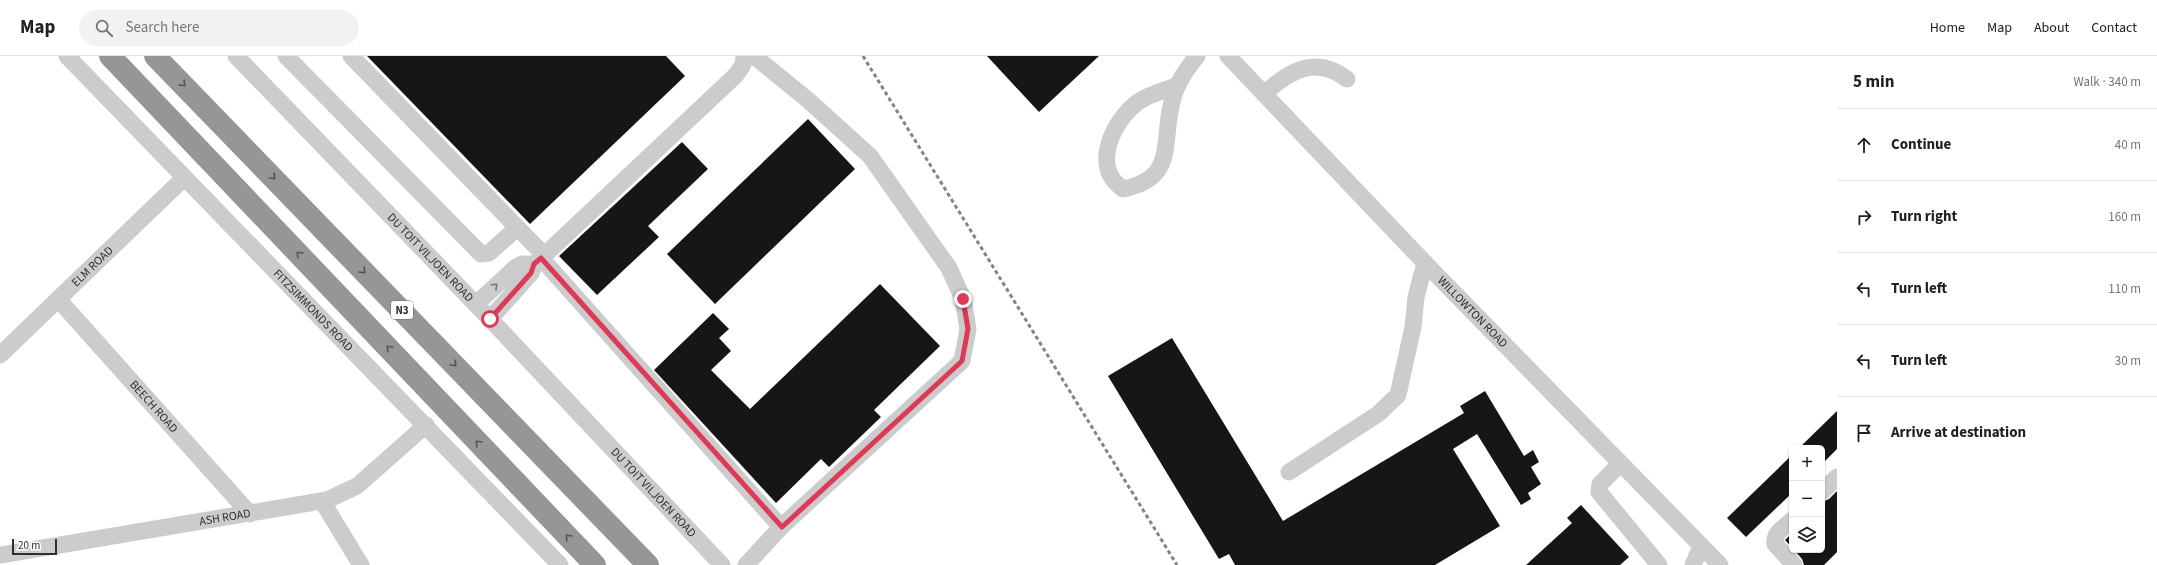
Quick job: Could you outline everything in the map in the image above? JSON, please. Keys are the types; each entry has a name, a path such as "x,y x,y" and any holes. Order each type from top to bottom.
{"highway":[{"path":"110,56 595,565"},
{"name":"N3","path":"155,56 648,565"}],"street":[{"name":"FITZSIMMONDS ROAD","path":"67,56 560,565"},
{"name":"DU TOIT VILJOEN ROAD","path":"236,56 476,304 722,565"},
{"path":"286,56 478,252 481,254 489,253 517,228"},
{"path":"351,56 517,228 540,259 782,527"},
{"path":"490,319 531,273 540,259 735,76 742,65 744,56"},
{"path":"746,565 782,527 962,361 968,329 963,299 949,268 870,156 808,100 754,56"},
{"path":"1178,85 1142,100 1116,126 1111,137 1108,151 1109,168 1114,180 1124,189 1143,185 1157,174 1164,158 1170,109 1178,85 1197,56"},
{"name":"WILLOWTON ROAD","path":"1228,56 1425,263 1720,565"},
{"path":"1264,94 1299,62 1309,57 1332,62 1347,79"},
{"name":"ELM ROAD","path":"0,355 184,178"},
{"path":"476,304 515,268 522,264 540,259"},
{"path":"1289,472 1378,414 1398,395 1412,333 1416,298 1425,263"},
{"name":"BEECH ROAD","path":"58,299 250,514"},
{"name":"ASH ROAD","path":"0,555 322,501 341,495 357,486 426,425"},
{"path":"1620,464 1600,484 1599,492 1658,565"},
{"path":"1825,489 1837,477"},
{"path":"322,501 360,565"},
{"path":"1789,523 1776,536 1775,544 1794,565"},
{"path":"1693,565 1701,546"}],"building":[{"path":"367,56 666,56 685,76 530,224"},
{"path":"987,56 1099,56 1039,112"},
{"path":"808,119 855,169 715,304 667,254"},
{"path":"682,142 708,169 648,226 659,237 597,295 559,256"},
{"path":"880,284 940,346 874,410 881,417 829,467 821,459 776,503 654,370 713,313 729,329 719,338 731,351 711,370 750,409"},
{"path":"1172,338 1283,521 1464,413 1460,406 1485,391 1524,456 1533,450 1539,462 1531,467 1541,484 1528,493 1531,499 1521,505 1477,434 1453,449 1500,526 1435,565 1235,565 1229,554 1219,559 1108,376"},
{"path":"1837,411 1837,449 1825,461 1825,445 1802,445"},
{"path":"1789,458 1789,496 1746,537 1727,518"},
{"path":"1837,491 1837,552 1824,565 1804,565 1802,559 1797,553 1825,553 1825,501"},
{"path":"1581,505 1629,557 1620,565 1526,565 1572,523 1567,518"},
{"path":"1789,536 1789,545 1785,540"}],"railway":[{"path":"863,56 1177,565"}],"route":[{"path":"490,319 531,273 534,264 541,258 762,507 782,527 962,361 968,329 963,299"}]}
